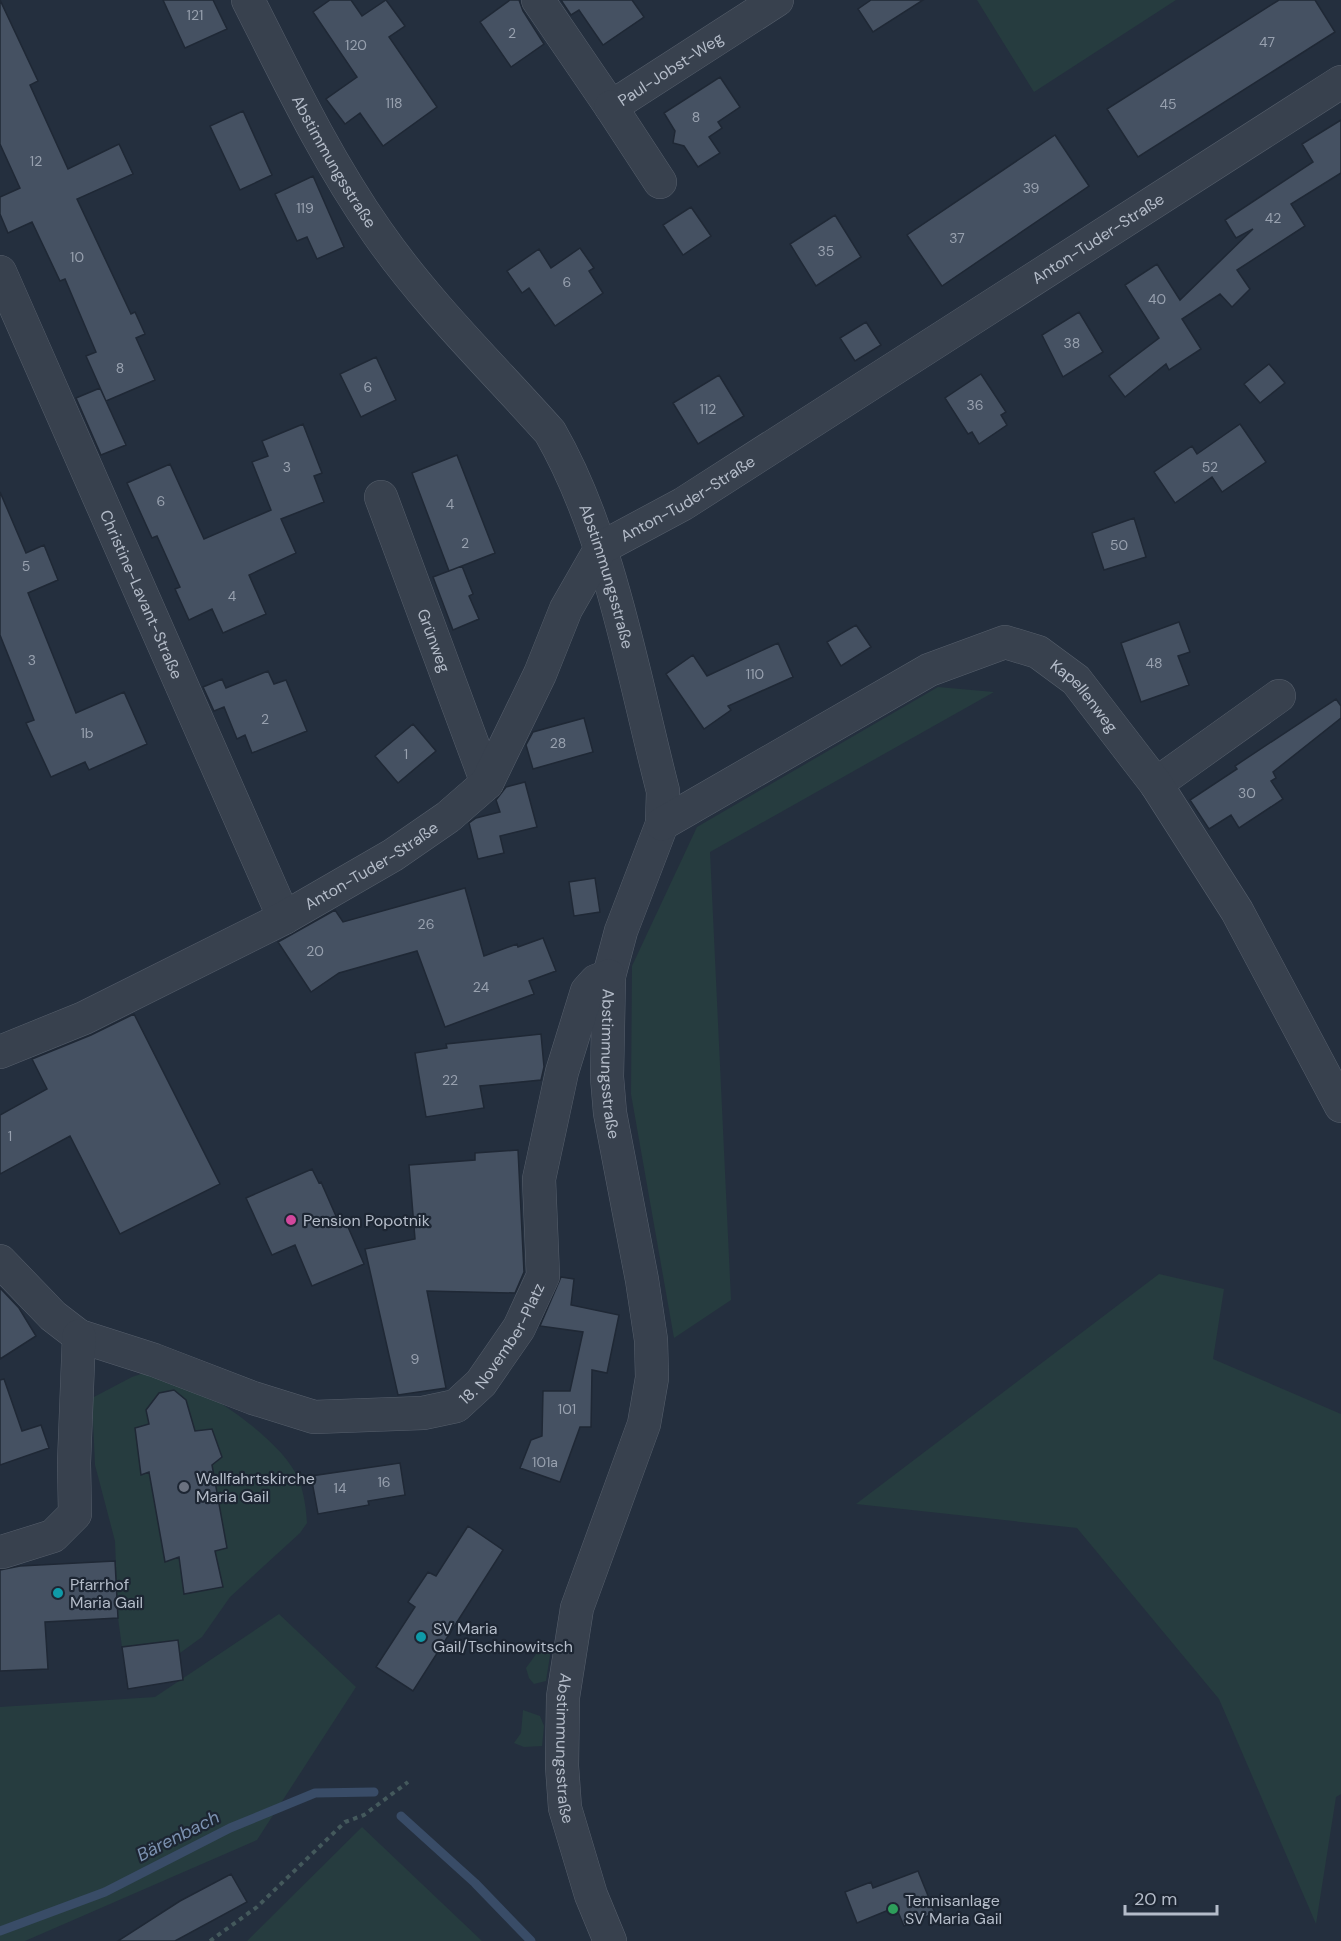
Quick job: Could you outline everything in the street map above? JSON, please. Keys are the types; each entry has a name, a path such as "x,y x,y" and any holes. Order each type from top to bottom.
{"street":[{"name":"Abstimmungsstraße","path":"248,0 307,117 376,231 406,270 550,432 566,460 601,548 663,791 662,824 621,931 609,976 607,1077 610,1113 642,1280 651,1340 652,1378 644,1424 577,1608 563,1697 562,1766 568,1818 591,1895 610,1941"},
{"name":"Paul-Jobst-Weg","path":"538,0 611,107 777,0"},
{"name":"Anton-Tuder-Straße","path":"0,1052 84,1018 284,918 393,855 448,818 487,783 540,674 566,609 601,548 683,504 1341,82"},
{"path":"611,107 660,182"},
{"name":"Christine-Lavant-Straße","path":"0,272 284,918"},
{"name":"Grünweg","path":"381,497 487,783"},
{"name":"Kapellenweg","path":"662,824 929,670 1005,642 1038,652 1076,680 1156,784 1238,912 1341,1106"},
{"path":"1156,784 1279,696"},
{"name":"18. November-Platz","path":"0,1261 53,1316 79,1336 153,1360 252,1398 314,1417 423,1413 456,1406 482,1383 519,1328 543,1275 539,1179 562,1072 587,991 596,981 609,976"},
{"path":"3,1552 53,1536 75,1514 74,1463 79,1336"}],"path":[{"path":"210,1941 257,1907 345,1822 364,1815 408,1782"}],"green space":[{"path":"977,0 1176,0 1034,92"},
{"path":"938,687 994,692 710,852 731,1300 674,1338 631,1094 632,966 697,827"},
{"path":"1159,1274 1224,1289 1213,1359 1341,1414 1341,1794 1336,1797 1316,1924 1219,1699 1077,1528 856,1504"},
{"path":"144,1373 180,1382 199,1390 232,1410 279,1451 298,1478 304,1500 307,1523 300,1533 230,1597 202,1637 180,1653 178,1640 122,1647 118,1618 115,1541 95,1465 92,1398","holes":["174,1390 186,1400 195,1431 212,1429 222,1457 212,1465 226,1548 215,1551 222,1587 185,1594 179,1557 149,1472 141,1474 135,1428 149,1424 146,1410 159,1393"]},
{"path":"279,1614 356,1687 257,1840 25,1941 0,1941 0,1707 155,1697"},
{"path":"545,1642 551,1649 546,1681 534,1684 526,1668"},
{"path":"523,1710 540,1716 544,1726 542,1746 524,1747 514,1743 521,1733"},
{"path":"362,1827 482,1941 247,1941"}],"building":[{"path":"0,0 38,81 30,85 68,169 119,144 133,174 77,199 131,314 135,312 145,334 136,338 155,380 106,401 86,356 96,352 65,279 60,281 32,222 8,233 0,214 0,197 20,188 0,144"},
{"path":"163,0 213,0 227,29 185,48"},
{"path":"330,0 351,0 362,16 386,0 405,26 389,37 437,107 383,146 360,113 345,124 326,99 357,77 313,12"},
{"path":"510,0 519,0 523,11 544,44 511,67 480,22"},
{"path":"561,0 632,0 644,17 603,45 579,10 571,15"},
{"path":"871,0 923,0 873,32 858,9"},
{"path":"1279,0 1315,0 1335,32 1138,157 1107,109"},
{"path":"720,77 740,107 718,122 722,128 709,137 720,153 698,167 684,146 673,143 675,131 664,113"},
{"path":"243,111 272,175 240,190 210,126"},
{"path":"1341,120 1341,173 1291,204 1305,226 1237,270 1250,289 1232,307 1220,294 1182,319 1201,349 1169,370 1166,364 1125,397 1109,376 1159,338 1125,285 1157,264 1180,300 1253,229 1236,238 1225,220 1313,162 1302,144"},
{"path":"1055,135 1089,186 942,286 907,235"},
{"path":"313,176 344,247 317,259 307,237 297,241 275,194"},
{"path":"691,207 711,236 683,255 663,225"},
{"path":"835,215 861,257 816,286 790,244"},
{"path":"580,248 594,268 589,271 603,293 555,326 529,288 522,293 507,271 539,249 551,268"},
{"path":"1079,312 1103,352 1063,377 1042,335"},
{"path":"866,322 881,345 855,361 840,338"},
{"path":"376,357 396,400 361,417 340,374"},
{"path":"1269,364 1285,383 1260,403 1244,384"},
{"path":"981,374 1006,412 1001,415 1007,425 979,444 972,432 968,434 945,398"},
{"path":"719,375 744,416 698,444 673,403"},
{"path":"100,388 126,445 101,455 76,398"},
{"path":"303,424 322,473 314,476 324,502 281,519 296,553 249,575 266,614 223,633 212,609 189,620 175,589 180,587 157,536 152,538 127,483 170,464 204,539 271,510 252,462 268,456 262,441"},
{"path":"1240,424 1266,462 1222,492 1212,477 1175,503 1154,472 1192,446 1197,454"},
{"path":"457,455 495,553 449,571 412,473"},
{"path":"0,492 26,553 44,545 58,580 28,593 76,713 124,692 147,744 89,770 85,762 51,777 26,723 34,720 0,635"},
{"path":"1134,518 1146,557 1104,570 1092,533"},
{"path":"462,566 473,594 469,596 479,619 453,630 433,577"},
{"path":"1179,622 1190,652 1178,656 1189,685 1141,702 1121,643"},
{"path":"856,625 871,647 841,666 827,642"},
{"path":"778,643 793,677 728,706 731,710 704,729 666,674 693,655 707,676"},
{"path":"268,671 274,684 286,680 307,731 252,753 245,735 237,739 224,707 214,711 203,687 222,679 226,688"},
{"path":"1336,699 1341,706 1341,718 1273,772 1276,778 1271,781 1283,799 1239,828 1231,815 1209,829 1190,800 1237,769 1235,766"},
{"path":"584,718 593,752 533,769 526,745 533,732"},
{"path":"413,724 436,751 398,783 375,756"},
{"path":"525,782 537,827 500,836 504,853 478,859 469,823 476,818 500,812 496,800 506,787"},
{"path":"595,878 600,912 574,916 569,882"},
{"path":"465,888 484,956 517,944 518,947 543,938 556,971 529,981 534,994 445,1027 417,951 339,973 311,992 278,942 335,910 343,922"},
{"path":"134,1014 220,1184 120,1234 70,1136 0,1174 0,1115 47,1089 32,1059 91,1035"},
{"path":"541,1034 544,1067 541,1080 480,1086 484,1108 426,1117 415,1053 447,1048 446,1044"},
{"path":"518,1150 524,1272 515,1293 427,1291 446,1388 398,1395 365,1249 415,1239 409,1165 475,1160 475,1153"},
{"path":"312,1169 319,1183 321,1182 339,1223 345,1220 364,1264 312,1286 295,1245 272,1255 246,1198"},
{"path":"561,1277 574,1279 571,1305 619,1315 607,1373 592,1370 591,1427 580,1427 560,1482 520,1468 531,1440 542,1436 543,1391 570,1391 583,1332 540,1326"},
{"path":"0,1288 19,1308 36,1336 0,1359"},
{"path":"4,1379 22,1431 41,1425 49,1448 0,1465 0,1380"},
{"name":"Wallfahrtskirche Maria Gail","path":"174,1390 186,1400 195,1431 212,1429 222,1457 212,1465 227,1548 215,1551 223,1587 184,1594 179,1557 165,1562 149,1472 141,1475 135,1428 149,1424 146,1410 159,1393"},
{"path":"400,1463 405,1495 368,1501 369,1505 318,1514 311,1476"},
{"name":"SV Maria Gail/Tschinowitsch","path":"468,1526 503,1550 413,1691 376,1667 415,1607 408,1602 428,1572 436,1576"},
{"name":"Pfarrhof Maria Gail","path":"115,1561 118,1618 45,1622 48,1669 0,1671 0,1570 20,1566"},
{"path":"178,1640 183,1680 128,1689 122,1647"},
{"path":"918,1871 935,1913 904,1926 896,1907 857,1923 845,1892 871,1882 873,1888"},
{"path":"231,1874 247,1902 175,1941 118,1941 180,1901"}],"waterway":[{"name":"Bärenbach","path":"0,1931 105,1892 230,1828 315,1793 374,1792"},
{"name":"Bärenbach","path":"401,1816 475,1883 531,1941"}],"place":[{"name":"Pension Popotnik","path":"291,1220"},
{"name":"Wallfahrtskirche Maria Gail","path":"184,1487"},
{"name":"Pfarrhof Maria Gail","path":"58,1593"},
{"name":"SV Maria Gail/Tschinowitsch","path":"421,1637"},
{"name":"Tennisanlage SV Maria Gail","path":"893,1909"}]}
